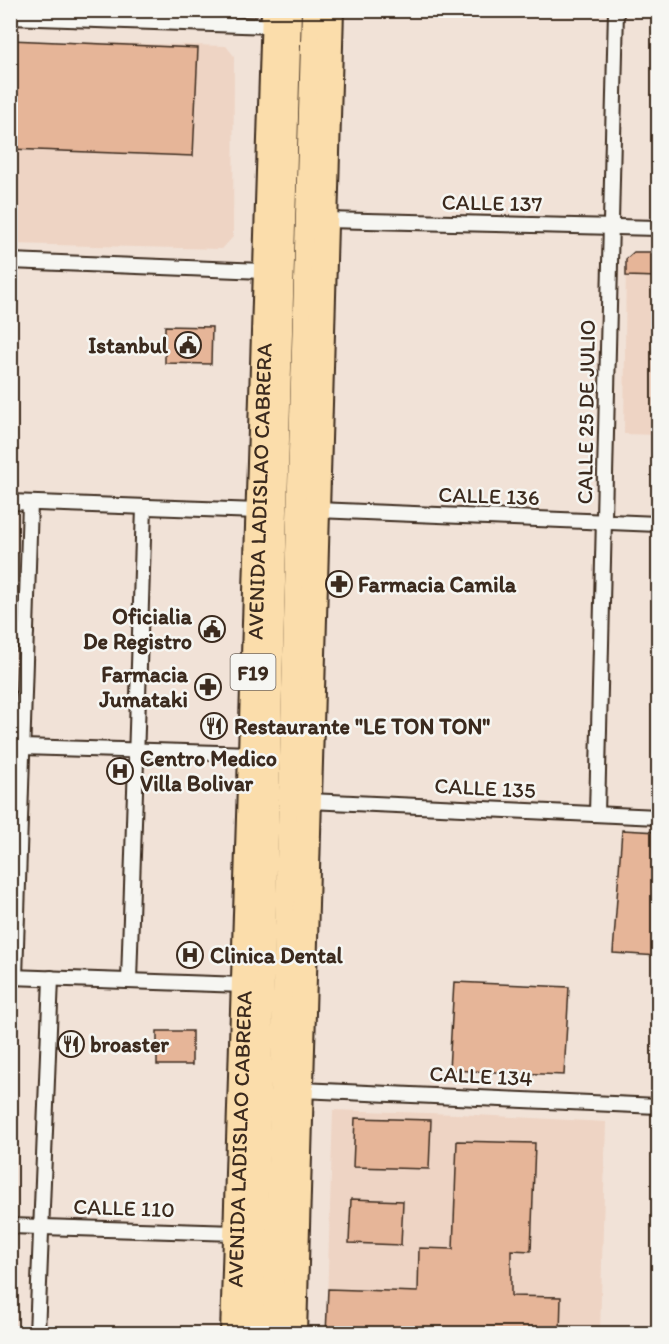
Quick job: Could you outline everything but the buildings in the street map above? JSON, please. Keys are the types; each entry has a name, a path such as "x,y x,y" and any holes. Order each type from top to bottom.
{"highway":[{"path":"294,1334 331,10"},
{"name":"AVENIDA LADISLAO CABRERA","path":"233,1334 266,271 279,16"}],"main road":[{"name":"AVENIDA LADISLAO CABRERA","path":"274,1334 313,10"},
{"name":"AVENIDA LADISLAO CABRERA","path":"253,1334 279,16"}],"street":[{"name":"CALLE 25 DE JULIO","path":"597,814 616,10"},
{"path":"10,17 279,16"},
{"name":"CALLE 137","path":"325,220 658,228"},
{"path":"10,261 266,271"},
{"path":"10,502 258,511"},
{"path":"30,503 26,632 17,731 22,747 15,838 13,977 244,985"},
{"path":"129,981 144,507"},
{"name":"CALLE 136","path":"317,510 658,524"},
{"path":"10,631 26,632"},
{"path":"22,747 251,754"},
{"name":"CALLE 135","path":"309,801 658,817"},
{"path":"37,1334 51,978"},
{"name":"CALLE 134","path":"301,1090 658,1106"},
{"name":"CALLE 110","path":"10,1226 236,1233"}],"shaded area":[{"path":"11,40 226,46 234,56 233,237 222,249 11,244"},
{"path":"634,252 658,252 658,435 624,434 626,259"},
{"path":"333,1110 606,1122 600,1333 326,1334"}],"place":[{"name":"Istanbul","path":"188,345"},
{"name":"Farmacia Camila","path":"339,584"},
{"name":"Oficialia De Registro","path":"212,629"},
{"name":"Farmacia Jumataki","path":"208,687"},
{"name":"Restaurante \"LE TON TON\"","path":"214,726"},
{"name":"Centro Medico Villa Bolivar","path":"120,771"},
{"name":"Clinica Dental","path":"190,955"},
{"name":"broaster","path":"71,1044"}]}
